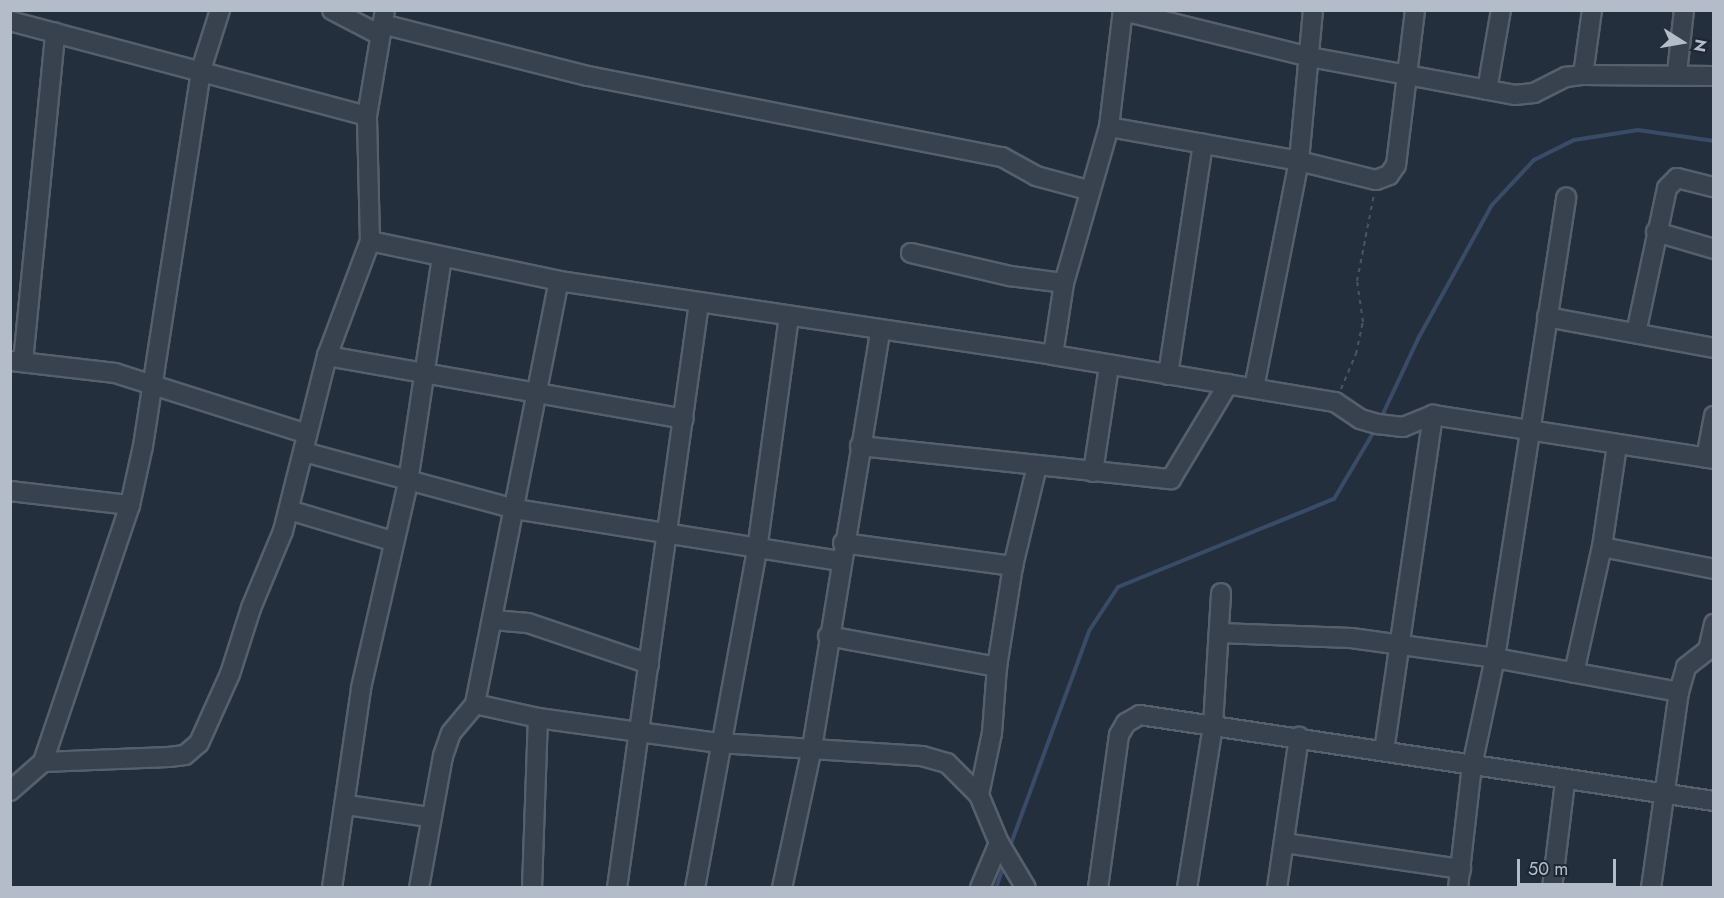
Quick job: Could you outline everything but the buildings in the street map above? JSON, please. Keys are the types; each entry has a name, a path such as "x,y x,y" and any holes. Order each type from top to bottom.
{"street":[{"path":"10,791 43,762 130,505 152,384 201,70 220,10"},
{"path":"332,10 588,76 1002,157 1036,176 1088,190"},
{"path":"1254,388 1299,161 1313,10"},
{"path":"1109,127 1299,161 1376,180 1389,175 1396,165 1404,78 1415,10"},
{"path":"1487,90 1501,10"},
{"path":"1583,75 1592,10"},
{"path":"1677,73 1684,10"},
{"path":"1053,355 1064,284 1088,190 1109,127 1123,11 1404,78 1524,95 1566,77 1583,75 1677,73 1713,76"},
{"path":"10,21 367,116"},
{"path":"43,762 170,757 185,755 199,743 230,674 289,510 327,356 370,241 367,116 382,23"},
{"path":"55,33 17,361 115,373 307,434"},
{"path":"1168,375 1203,144"},
{"path":"1636,333 1656,232 1671,181 1694,181 1713,187"},
{"path":"1458,888 1472,766 1495,658 1566,197"},
{"path":"1656,232 1713,249"},
{"path":"370,241 442,258 560,281 880,331 1053,355 1335,402 1360,419 1387,425 1403,427 1433,415 1710,458 1713,416"},
{"path":"911,253 1010,276 1064,284"},
{"path":"333,888 347,805 361,688 392,541 408,482 442,258"},
{"path":"419,888 429,817 451,734 475,704 560,281"},
{"path":"617,888 699,303"},
{"path":"695,888 719,743 757,550 789,317"},
{"path":"1547,318 1713,348"},
{"path":"782,888 812,748 828,636 880,331"},
{"path":"327,356 683,419"},
{"path":"1093,472 1109,366"},
{"path":"860,446 1171,479 1228,384"},
{"path":"1384,751 1402,645 1433,415"},
{"path":"1574,673 1602,547 1617,445"},
{"path":"304,452 408,482 515,509 667,532 757,550 842,552 1013,566"},
{"path":"979,795 992,733 997,667 1013,566 1037,466"},
{"path":"10,490 130,505"},
{"path":"289,510 392,541"},
{"path":"1602,547 1713,569"},
{"path":"1187,888 1213,725 1221,592"},
{"path":"493,620 528,623 649,664"},
{"path":"1651,888 1679,692 1686,668 1708,650 1713,624"},
{"path":"1220,633 1306,633 1402,645 1495,658 1679,692"},
{"path":"828,636 997,667"},
{"path":"475,704 538,718 719,743 922,756 947,764 979,795 999,843 1026,888"},
{"path":"1098,888 1119,735 1126,723 1140,715 1299,737 1565,782 1713,801"},
{"path":"532,888 538,718"},
{"path":"1277,888 1299,737"},
{"path":"1552,888 1565,782"},
{"path":"347,805 429,817"},
{"path":"980,888 999,843"},
{"path":"1284,843 1461,868"}],"path":[{"path":"1335,402 1356,354 1363,322 1357,281 1376,180"}],"waterway":[{"path":"1381,418 1419,337 1492,205 1534,160 1574,140 1638,130 1714,141"},
{"path":"1009,849 1089,631 1118,587 1334,499 1376,428"},
{"path":"996,888 1004,865"}]}
